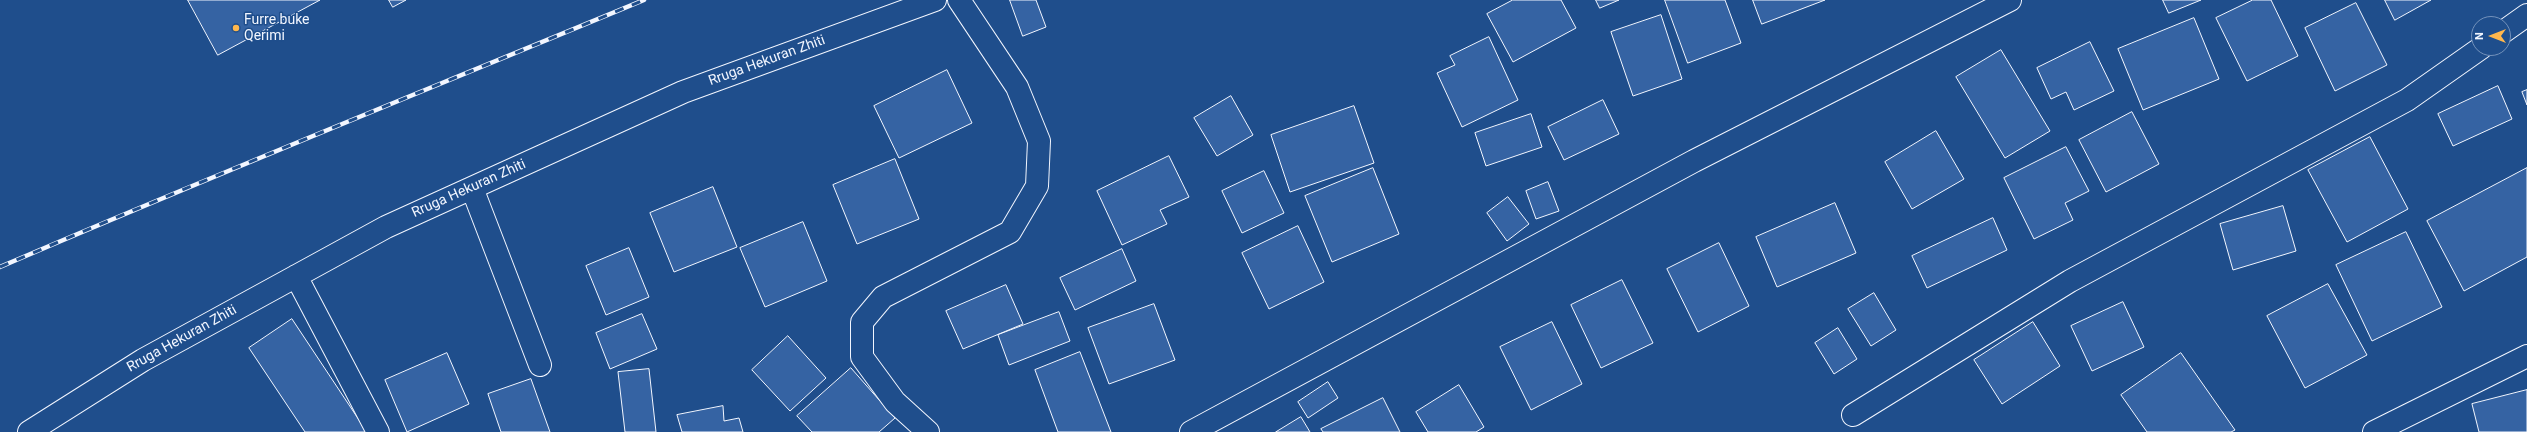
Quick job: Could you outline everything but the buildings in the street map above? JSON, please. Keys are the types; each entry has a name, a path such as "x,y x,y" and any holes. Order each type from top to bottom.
{"street":[{"name":"Rruga Hekuran Zhiti","path":"29,432 144,360 386,227 683,92 935,0"},
{"path":"928,432 895,402 862,357 862,322 883,297 1010,232 1037,186 1039,141 1018,87 959,0"},
{"path":"1191,432 1694,161 2010,0"},
{"path":"2511,26 2527,15"},
{"path":"1853,415 2070,281 2407,100 2471,55"},
{"path":"472,188 540,365"},
{"path":"296,276 378,432"},
{"path":"2374,432 2527,356"}],"railway":[{"path":"0,267 644,0"}],"place":[{"name":"Furre buke Qerimi","path":"236,28"}]}
